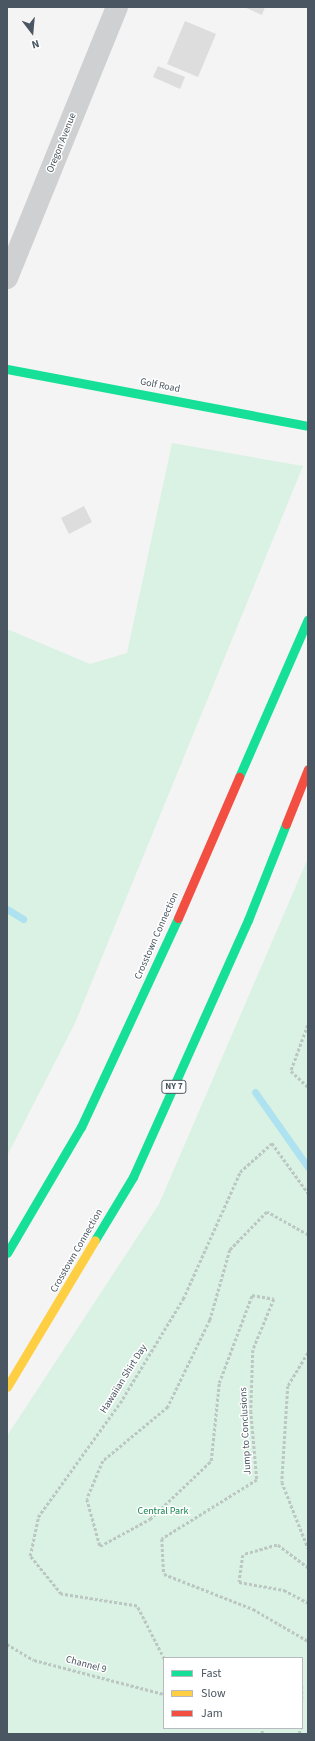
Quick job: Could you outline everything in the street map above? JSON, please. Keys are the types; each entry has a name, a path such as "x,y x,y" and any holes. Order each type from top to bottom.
{"main road":[{"name":"Golf Road","path":"7,369 308,426"},
{"name":"Crosstown Connection","path":"7,1253 81,1127 161,958 308,619"},
{"name":"Crosstown Connection","path":"7,1387 133,1177 248,920 308,769"}],"street":[{"name":"Oregon Avenue","path":"7,278 117,7"}],"path":[{"path":"308,1025 292,1071 308,1087"},
{"name":"Hawaiian Shirt Day","path":"163,1657 137,1606 61,1594 30,1556 38,1517 120,1403 184,1299 240,1172 272,1143 308,1193"},
{"name":"Jump to Conclusions","path":"308,1235 267,1212 230,1250 210,1320 168,1407 102,1461 87,1499 100,1546 150,1519 211,1461 220,1384 252,1295 274,1299 253,1350 251,1411 257,1480 162,1539 164,1574 253,1609 308,1641"},
{"path":"308,1353 288,1386 282,1482 308,1548"},
{"path":"308,1568 277,1545 243,1554 238,1582 284,1590 308,1603"},
{"name":"Channel 9","path":"7,1644 34,1660 163,1694"}],"green space":[{"path":"172,443 303,466 75,1023 7,1156 7,629 90,664 127,653"},
{"name":"Central Park","path":"308,858 308,1734 7,1734 7,1436 159,1204"}],"building":[{"path":"244,7 265,7 262,15"},
{"path":"185,21 216,34 198,77 167,64"},
{"path":"158,66 185,77 180,89 153,77"},
{"path":"84,506 92,522 69,534 61,518"}],"waterway":[{"path":"7,909 23,919"},
{"path":"255,1092 308,1167"}],"traffic: fast":[{"path":"7,369 308,426"},
{"path":"239,777 308,619"},
{"path":"95,1240 133,1177 248,920 286,824"},
{"path":"7,1253 81,1127 178,918"}],"traffic: slow":[{"path":"7,1387 95,1240"}],"traffic: jam":[{"path":"286,824 308,769"},
{"path":"178,918 239,777"}]}
